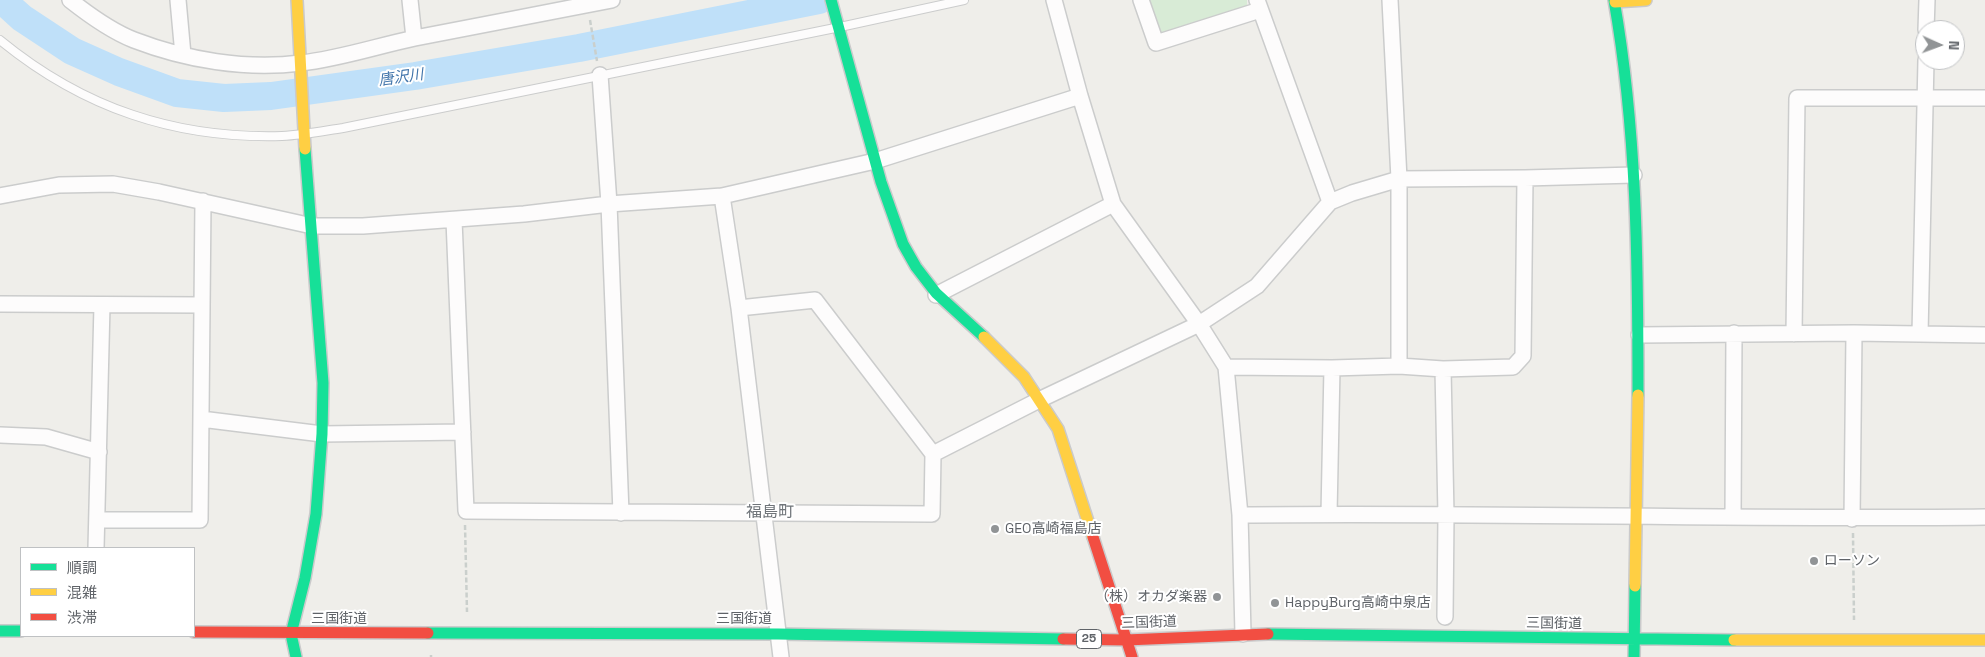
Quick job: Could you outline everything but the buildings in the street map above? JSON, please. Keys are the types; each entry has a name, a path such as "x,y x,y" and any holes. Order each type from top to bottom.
{"street":[{"path":"70,0 90,16 133,40 183,55 198,59 301,68 414,38 612,0"},
{"path":"178,0 183,55"},
{"path":"296,657 291,634 306,578 314,523 322,434 322,383 297,0"},
{"path":"410,0 414,38"},
{"path":"832,0 862,121 891,217 916,267 936,295 1011,362 1041,399 1058,429 1132,657"},
{"path":"1054,0 1080,96 1113,204 1199,324 1226,367 1240,515 1242,634"},
{"path":"1141,0 1156,43 1258,5 1330,202"},
{"path":"1390,0 1399,179 1399,366"},
{"path":"1634,657 1639,335 1634,175 1625,65 1614,1 1646,0"},
{"path":"1926,20 1927,0"},
{"path":"599,69 609,204 621,513"},
{"path":"1920,334 1926,70"},
{"path":"0,196 59,185 113,184 203,201 312,226 363,226 454,220 609,204 722,196 875,161 1080,96"},
{"path":"1794,334 1797,98 1985,98"},
{"path":"933,454 1041,399 1199,324 1257,286 1330,202 1378,184 1399,179 1634,175"},
{"path":"1226,367 1332,368 1399,366 1443,369 1513,367 1523,356 1526,178"},
{"path":"722,196 739,308 781,657"},
{"path":"97,520 200,520 203,201"},
{"path":"936,295 1113,204"},
{"path":"454,220 466,512 932,514 933,454 815,300 739,308"},
{"path":"0,304 202,305"},
{"path":"96,547 102,305"},
{"path":"1639,335 1734,333 1985,335"},
{"path":"1733,517 1734,333"},
{"path":"1852,519 1854,333"},
{"path":"1329,514 1332,368"},
{"path":"1443,369 1446,515 1445,616"},
{"path":"201,419 322,434 463,432"},
{"path":"0,435 46,437 99,452"},
{"path":"1240,515 1329,514 1852,519 1985,517"},
{"path":"0,631 20,631"},
{"name":"三国街道","path":"195,632 291,634 778,634 1126,640 1242,634 1634,640 1985,640"}],"lane":[{"path":"0,40 33,66 75,91 126,114 172,127 214,134 250,136 304,128 343,128 599,69 964,0"}],"path":[{"path":"589,17 599,69"},
{"path":"466,512 467,618"},
{"path":"1852,519 1855,640"}],"green space":[{"path":"1147,0 1247,0 1247,8 1165,36 1160,33"}],"waterway":[{"name":"唐沢川","path":"2,0 22,18 72,51 119,72 177,93 224,98 271,96 415,76 579,48 819,0"}],"traffic: fast":[{"path":"831,0 881,182 903,244 916,267 936,293 984,337"},
{"path":"1614,0 1622,49 1632,147 1635,197 1638,395"},
{"path":"296,657 291,634 305,578 316,514 322,434 323,383 305,149"},
{"path":"1634,657 1635,586"},
{"path":"0,631 20,631"},
{"path":"428,633 778,634 1063,639"},
{"path":"1268,634 1734,640"}],"traffic: slow":[{"path":"297,0 305,149"},
{"path":"1615,2 1646,0"},
{"path":"984,337 1024,377 1058,429 1093,537"},
{"path":"1635,586 1638,395"},
{"path":"1734,640 1985,640"}],"traffic: jam":[{"path":"1093,537 1132,657"},
{"path":"195,632 428,633"},
{"path":"1063,639 1126,640 1268,634"}],"place":[{"name":"GEO高崎福島店","path":"995,529"},
{"name":"ローソン","path":"1814,561"},
{"name":"（株）オカダ楽器","path":"1217,597"},
{"name":"HappyBurg高崎中泉店","path":"1275,603"}],"district":[{"name":"福島町","path":"770,513"}]}
